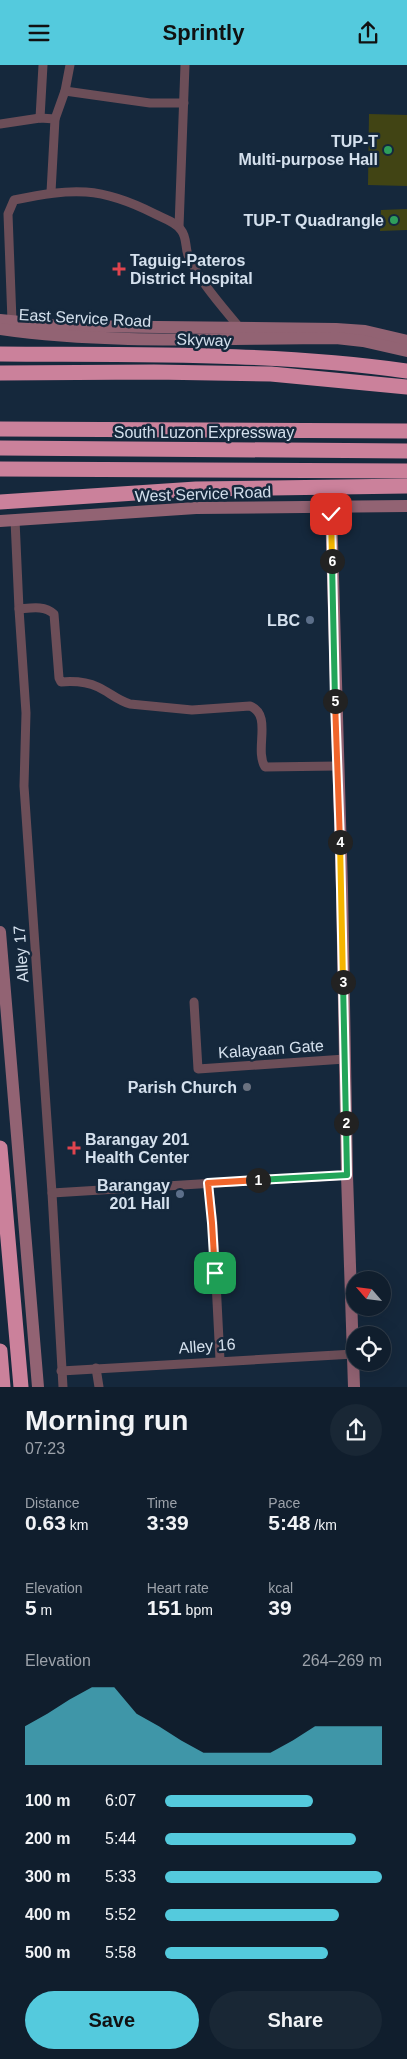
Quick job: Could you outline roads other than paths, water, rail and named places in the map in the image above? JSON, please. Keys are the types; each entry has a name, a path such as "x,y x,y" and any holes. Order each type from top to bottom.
{"highway":[{"name":"Skyway","path":"0,354 155,355 321,362 407,371"},
{"name":"Skyway","path":"0,373 154,372 271,374 407,387"},
{"path":"0,429 407,431"},
{"name":"South Luzon Expressway","path":"0,448 407,451"},
{"path":"0,469 407,471"},
{"path":"0,502 196,489 407,486"},
{"path":"0,1148 21,1387"},
{"path":"0,1351 3,1387"}],"main road":[{"name":"East Service Road","path":"6,320 62,331 130,339 336,338 373,343 407,351"},
{"name":"East Service Road","path":"0,329 62,331 239,327 336,329 365,331 407,341"},
{"name":"West Service Road","path":"0,521 196,508 407,506"},
{"path":"331,507 342,890 347,1175 353,1326"},
{"path":"0,932 38,1387"},
{"path":"354,1371 354,1387"}],"street":[{"path":"40,118 43,65"},
{"path":"51,192 55,119 65,91 70,65"},
{"path":"185,65 179,227 186,242 187,254 194,266 239,327"},
{"path":"65,91 150,103 184,103"},
{"path":"0,124 40,118 55,119"},
{"path":"6,320 8,214 14,200 51,192 85,191 113,196 179,227"},
{"name":"Alley 17","path":"15,520 26,713 24,785 52,1193 63,1387"},
{"path":"19,609 48,609 54,615 59,678 62,682 75,681 97,686 121,702 130,705 192,710 250,706 257,709 261,715 261,746 265,767 337,767"},
{"name":"Kalayaan Gate","path":"194,1002 197,1068 345,1059"},
{"path":"52,1193 347,1175"},
{"path":"208,1183 220,1360"},
{"name":"Alley 16","path":"62,1371 220,1360 346,1354"},
{"path":"96,1368 99,1387"}],"place":[{"name":"TUP-T Multi-purpose Hall","path":"388,150"},
{"name":"TUP-T Quadrangle","path":"394,220"},
{"name":"Taguig-Pateros District Hospital","path":"119,269"},
{"name":"LBC","path":"310,620"},
{"name":"Parish Church","path":"247,1087"},
{"name":"Barangay 201 Health Center","path":"74,1148"},
{"name":"Barangay 201 Hall","path":"180,1194"}]}
